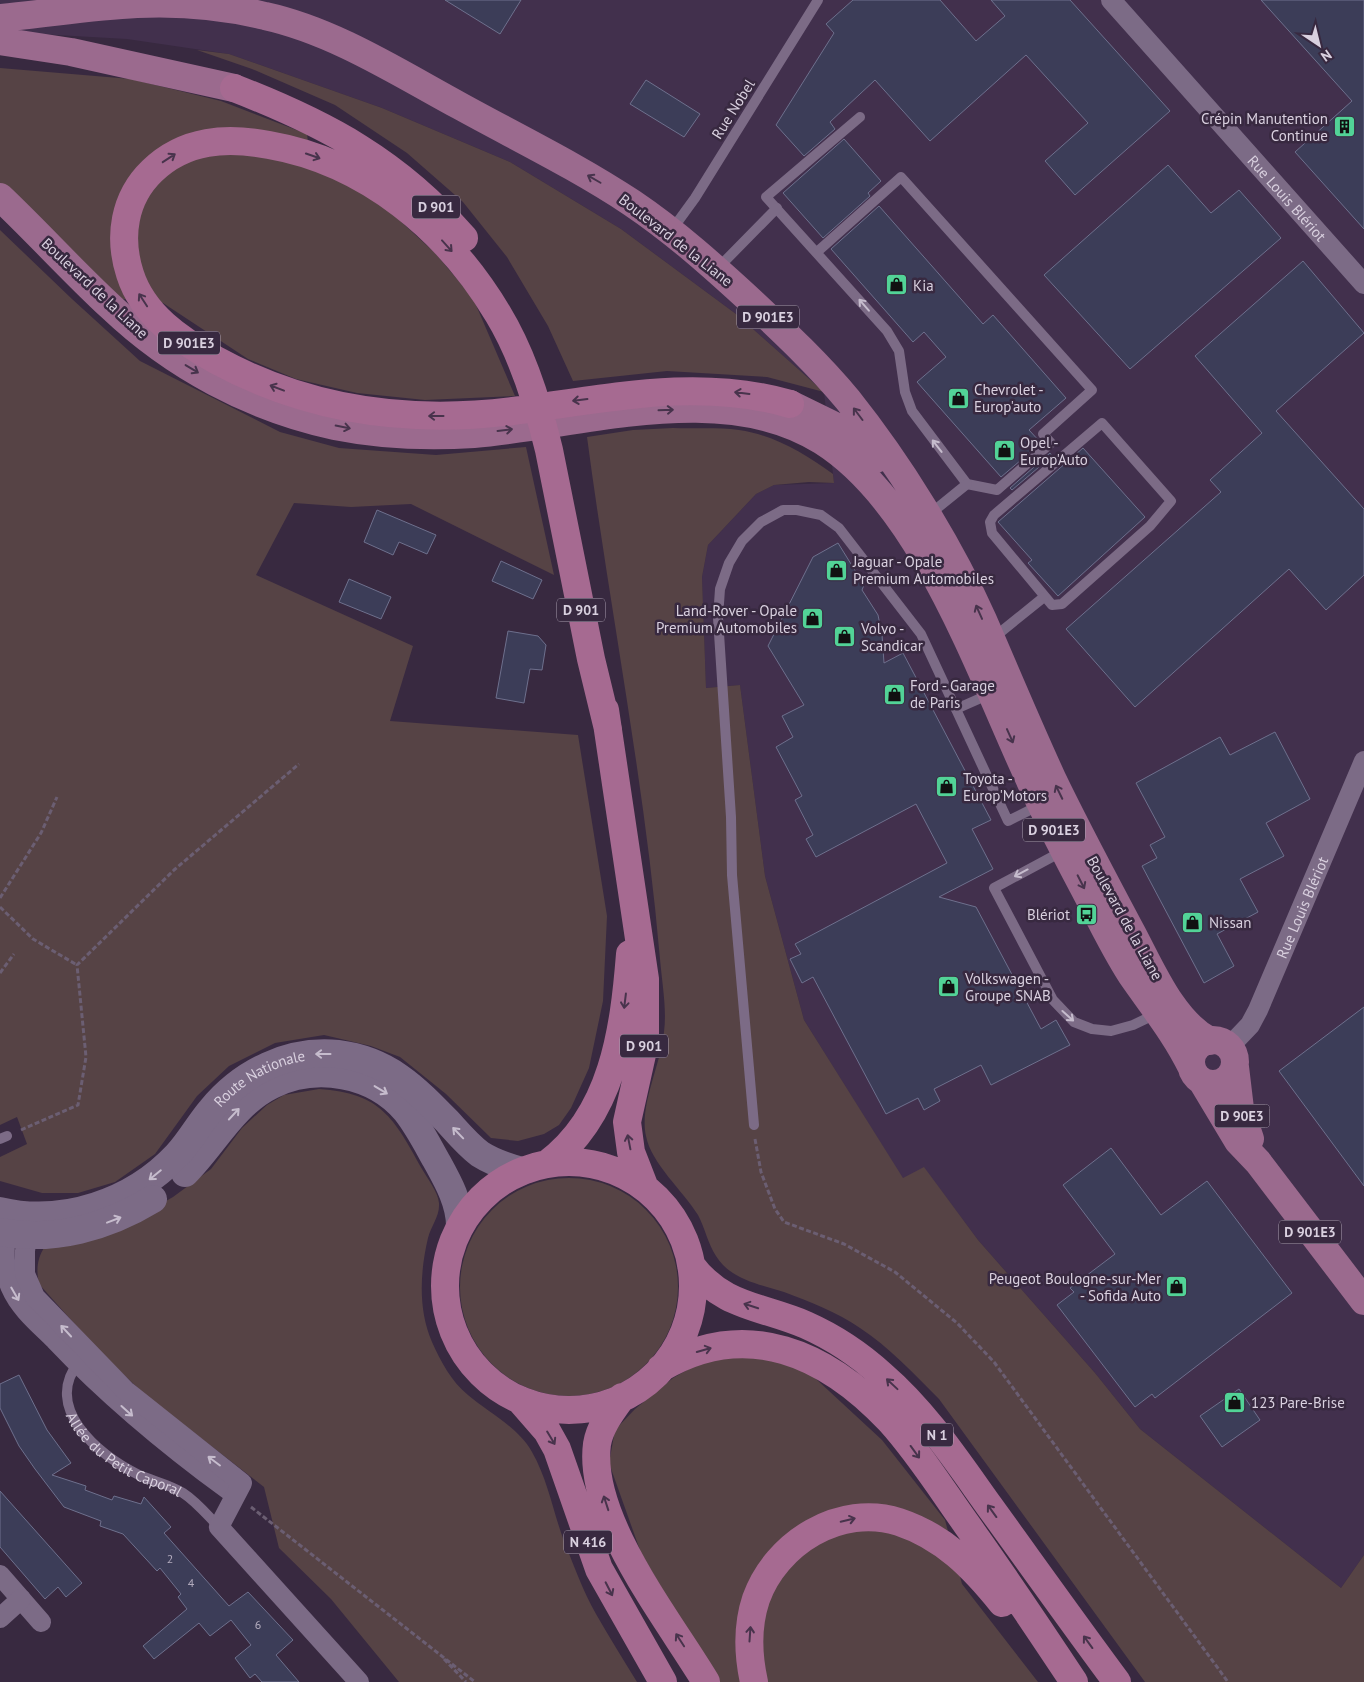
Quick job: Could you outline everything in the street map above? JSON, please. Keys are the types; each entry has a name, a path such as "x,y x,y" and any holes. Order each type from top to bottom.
{"highway":[{"name":"D 901","path":"234,88 292,110 343,137 382,162 422,194 449,221 477,254 506,298 526,351 558,417 565,490 608,729 644,971 645,1032 642,1059 628,1110 627,1127 631,1152 645,1188"},
{"name":"D 901E3","path":"526,351 458,260 426,225 402,204 377,187 316,157 283,147 246,141 222,140 198,144 164,160 145,178 129,206 123,234 126,260 135,288 148,309 166,326 207,355 255,380 303,398 369,412 426,416 492,413 662,391 733,392 762,396 790,404"},
{"name":"D 901","path":"535,1168 568,1147 581,1131 596,1105 612,1068 619,1038 630,958 632,900"},
{"path":"577,1162 599,1165 626,1176 645,1188 661,1202 674,1219 684,1238 691,1266 693,1291 689,1317 675,1348 660,1369 642,1385 622,1397 597,1406 571,1409 545,1407 520,1400 497,1386 477,1368 461,1347 450,1322 445,1296 446,1269 460,1226 484,1196 502,1182 535,1168 577,1162"},
{"name":"N 1","path":"691,1266 706,1284 725,1297 794,1320 838,1342 869,1364 904,1395 944,1444 1117,1682"},
{"name":"N 1","path":"660,1369 682,1357 704,1349 731,1344 755,1344 778,1347 797,1353 847,1383 880,1411 909,1444 1027,1610 1074,1682"},
{"name":"N 416","path":"622,1397 607,1418 597,1443 598,1468 603,1495 631,1564 706,1682"},
{"name":"N 416","path":"520,1400 547,1431 557,1449 599,1569 663,1682"},
{"path":"754,1682 750,1660 751,1623 756,1599 770,1573 790,1549 817,1530 843,1521 872,1517 898,1522 926,1534 960,1556 980,1576 1066,1682"}],"main road":[{"name":"Boulevard de la Liane","path":"0,18 154,3 235,10 280,19 336,42 404,76 599,182 670,231 717,270 784,332 838,388 878,441 925,513 959,571 991,640 1003,694 1042,804 1077,852 1173,1006 1188,1026 1225,1052 1242,1119 1258,1162"},
{"name":"D 901","path":"0,41 72,52 234,88"},
{"name":"D 901","path":"0,55 159,71"},
{"name":"Boulevard de la Liane","path":"0,197 112,308 164,350 194,370 238,393 303,417 355,429 423,435 496,432 643,411 670,410 744,413 775,419 796,426 843,456 865,476 897,516 1049,772 1077,852 1117,950 1134,978 1160,1012 1238,1141 1258,1162 1364,1301"},
{"name":"D 901E3","path":"790,404 823,419 852,438 883,465 925,513"},
{"path":"1202,1044 1225,1052 1230,1076 1220,1083 1211,1084 1197,1075 1192,1059 1195,1051 1202,1044"},
{"name":"Route Nationale","path":"12,1223 92,1207 116,1199 135,1189 175,1157 213,1108 236,1085 274,1063 312,1054 352,1057 393,1073 415,1088 479,1153 496,1163 535,1168"},
{"name":"Route Nationale","path":"12,1223 84,1229 128,1214 156,1197 184,1174 231,1117 255,1095 281,1080 315,1073 343,1075 367,1082 386,1093 408,1112 452,1191 459,1213 460,1226"}],"street":[{"name":"Rue Louis Blériot","path":"1111,0 1364,284"},
{"name":"Rue Louis Blériot","path":"1225,1052 1247,1029 1258,1010 1364,761"},
{"path":"12,1223 7,1271 14,1293 28,1312 82,1358 242,1483 219,1527"},
{"name":"Allée du Petit Caporal","path":"219,1527 359,1682"},
{"path":"0,1575 41,1622"},
{"path":"0,1618 21,1599"}],"lane":[{"name":"Rue Nobel","path":"670,231 695,198 818,0"},
{"path":"817,252 901,177 1092,390 1043,434 1051,443 997,490 967,484 912,411 905,392 899,352 887,331 766,197 860,117"},
{"path":"717,270 777,208"},
{"path":"1102,423 1171,501 1150,526 1062,604 1052,605 1044,597 992,533 990,522 994,515 1102,423"},
{"path":"925,513 967,484"},
{"path":"754,1126 732,875 731,817 718,636 720,590 735,551 761,522 783,510 809,512 830,520 839,528 921,634 1008,821 1042,804"},
{"path":"991,640 1044,597"},
{"path":"956,709 1003,694"},
{"path":"1077,852 994,888 1053,1000 1074,1022 1102,1031 1123,1028 1160,1012"},
{"name":"Allée du Petit Caporal","path":"82,1358 68,1384 68,1404 84,1434 99,1450 125,1468 183,1494 219,1527"}],"path":[{"path":"77,965 174,870 299,764"},
{"path":"0,898 41,833 57,797"},
{"path":"0,907 33,939 77,965"},
{"path":"0,973 14,954"},
{"path":"4,1138 78,1105 86,1057 77,965"},
{"path":"754,1126 761,1172 780,1218 784,1222 844,1244 895,1272 936,1304 976,1341 1013,1388 1228,1682"},
{"path":"236,1495 275,1528 475,1682"},
{"path":"433,1648 466,1682"}],"shaded area":[{"path":"0,0 1364,0 1364,1555 1341,1588 1140,1429 1095,1373 978,1240 924,1168 903,1179 804,1020 765,876 740,685 706,688 702,577 708,545 756,494 774,485 834,483 824,392 736,314 621,229 510,162 382,108 229,54 127,39 21,33 0,26"},
{"path":"197,50 229,54 382,108 510,162 621,229 736,314 824,392 767,377 667,371 573,381 548,326 507,257 463,202 407,153 335,105 252,69"},
{"path":"0,68 131,79 221,101 307,134 311,165 383,205 435,253 473,298 515,396 425,400 357,393 296,379 248,359 163,303 122,299 0,185"},
{"path":"0,230 140,361 280,432 339,448 436,455 526,447 554,575 411,504 351,507 294,503 256,575 413,646 390,721 578,735 607,916 603,1001 589,1068 571,1108 559,1125 544,1134 518,1141 491,1138 446,1094 400,1057 371,1046 324,1035 275,1043 229,1066 197,1096 155,1154 115,1182 78,1193 42,1193 0,1181 0,1157 27,1144 17,1117 0,1125"},
{"path":"714,428 752,432 800,452 833,474 834,483 809,482 774,485 756,494 708,545 702,577 706,688 740,685 765,876 804,1020 903,1178 924,1167 978,1240 1095,1373 1140,1429 1341,1588 1364,1555 1364,1682 1145,1682 939,1399 891,1352 871,1335 851,1322 833,1312 784,1292 746,1280 729,1271 713,1251 698,1215 654,1156 646,1136 645,1112 664,1032 664,996 646,828 587,437 633,430"},
{"path":"319,1089 340,1091 357,1096 383,1111 403,1136 434,1190 439,1208 429,1234 422,1277 422,1304 427,1330 443,1364 456,1384 519,1435 532,1452 538,1463 560,1530 583,1587 596,1614 637,1682 399,1682 331,1599 279,1548 264,1487 143,1393 97,1349 39,1284 38,1264 45,1246 113,1231 173,1197 211,1169 242,1128 267,1105 284,1095"},
{"path":"558,1178 580,1178 611,1186 630,1196 646,1210 660,1226 670,1245 678,1276 674,1319 670,1329 660,1348 646,1364 630,1378 601,1392 580,1396 558,1396 537,1392 508,1378 478,1348 464,1319 460,1298 460,1276 464,1255 478,1226 508,1196 537,1182"},
{"path":"750,1355 802,1366 882,1440 945,1520 962,1584 1038,1682 717,1682 641,1553 609,1463 615,1430 635,1409 673,1378 701,1362"}],"building":[{"path":"445,0 521,0 500,34"},
{"path":"853,0 940,0 976,41 1005,16 991,0 1070,0 1170,111 1075,195 1045,161 1088,123 1026,55 930,141 875,80 830,122 835,129 804,156 776,125 834,33 826,24"},
{"name":"Crépin Manutention Continue","path":"1261,0 1364,0 1364,229 1295,152 1352,101"},
{"path":"646,80 700,114 684,137 630,104"},
{"path":"844,139 881,181 868,193 870,196 823,238 783,193"},
{"path":"1168,165 1211,213 1239,190 1281,238 1130,369 1044,275"},
{"path":"879,206 983,324 993,315 1066,398 1029,430 1041,443 1001,477 917,382 946,357 924,332 913,342 831,249"},
{"path":"1303,261 1364,333 1276,411 1364,509 1364,575 1326,610 1289,569 1135,707 1066,629 1221,492 1210,480 1262,433 1195,356"},
{"path":"1083,448 1145,517 1058,596 1028,563 1032,560 998,522"},
{"path":"1050,453 1052,456 1012,490 1010,488"},
{"path":"377,510 436,535 427,554 399,542 393,555 364,542"},
{"path":"838,543 864,585 862,590 878,615 884,663 903,653 991,820 972,829 993,869 939,897 976,907 1041,1029 1056,1020 1070,1045 991,1085 981,1065 934,1089 940,1101 924,1110 918,1098 886,1114 813,977 802,983 790,959 801,954 795,944 947,863 916,804 816,857 806,839 813,835 795,800 802,796 776,747 793,737 782,716 804,705 768,646 813,557"},
{"path":"501,561 542,580 533,599 492,581"},
{"path":"349,579 391,597 381,619 339,602"},
{"path":"508,631 538,636 546,645 542,670 530,669 524,703 496,698"},
{"path":"1275,732 1310,799 1266,823 1284,856 1240,879 1258,912 1217,934 1234,966 1204,983 1142,866 1157,858 1150,845 1165,837 1136,783 1220,737 1230,755"},
{"path":"1364,1007 1364,1186 1279,1071"},
{"path":"1111,1148 1161,1215 1207,1181 1292,1293 1155,1398 1152,1394 1135,1407 1057,1305 1074,1292 1070,1288 1115,1254 1063,1185"},
{"path":"19,1375 47,1430 71,1463 52,1475 86,1486 85,1490 112,1500 114,1496 141,1504 144,1497 171,1527 164,1533 229,1606 248,1592 293,1640 276,1655 299,1682 262,1682 255,1674 250,1678 235,1658 251,1645 231,1620 210,1636 199,1623 154,1659 143,1646 187,1609 178,1597 181,1594 160,1568 157,1571 123,1534 100,1526 101,1521 64,1507 35,1469 19,1446 0,1408 0,1384"},
{"path":"1239,1389 1260,1420 1222,1447 1200,1416"},
{"path":"0,1491 82,1583 66,1597 58,1587 45,1599 0,1547"}],"place":[{"name":"Crépin Manutention Continue","path":"1344,127"},
{"name":"Kia","path":"897,285"},
{"name":"Chevrolet - Europ'auto","path":"958,398"},
{"name":"Opel - Europ'Auto","path":"1004,451"},
{"name":"Jaguar - Opale Premium Automobiles","path":"837,570"},
{"name":"Land-Rover - Opale Premium Automobiles","path":"813,619"},
{"name":"Volvo - Scandicar","path":"845,637"},
{"name":"Ford - Garage de Paris","path":"894,694"},
{"name":"Toyota - Europ'Motors","path":"947,787"},
{"name":"Blériot","path":"1086,914"},
{"name":"Nissan","path":"1193,922"},
{"name":"Volkswagen - Groupe SNAB","path":"949,987"},
{"name":"Peugeot Boulogne-sur-Mer - Sofida Auto","path":"1177,1287"},
{"name":"123 Pare-Brise","path":"1235,1402"}]}
